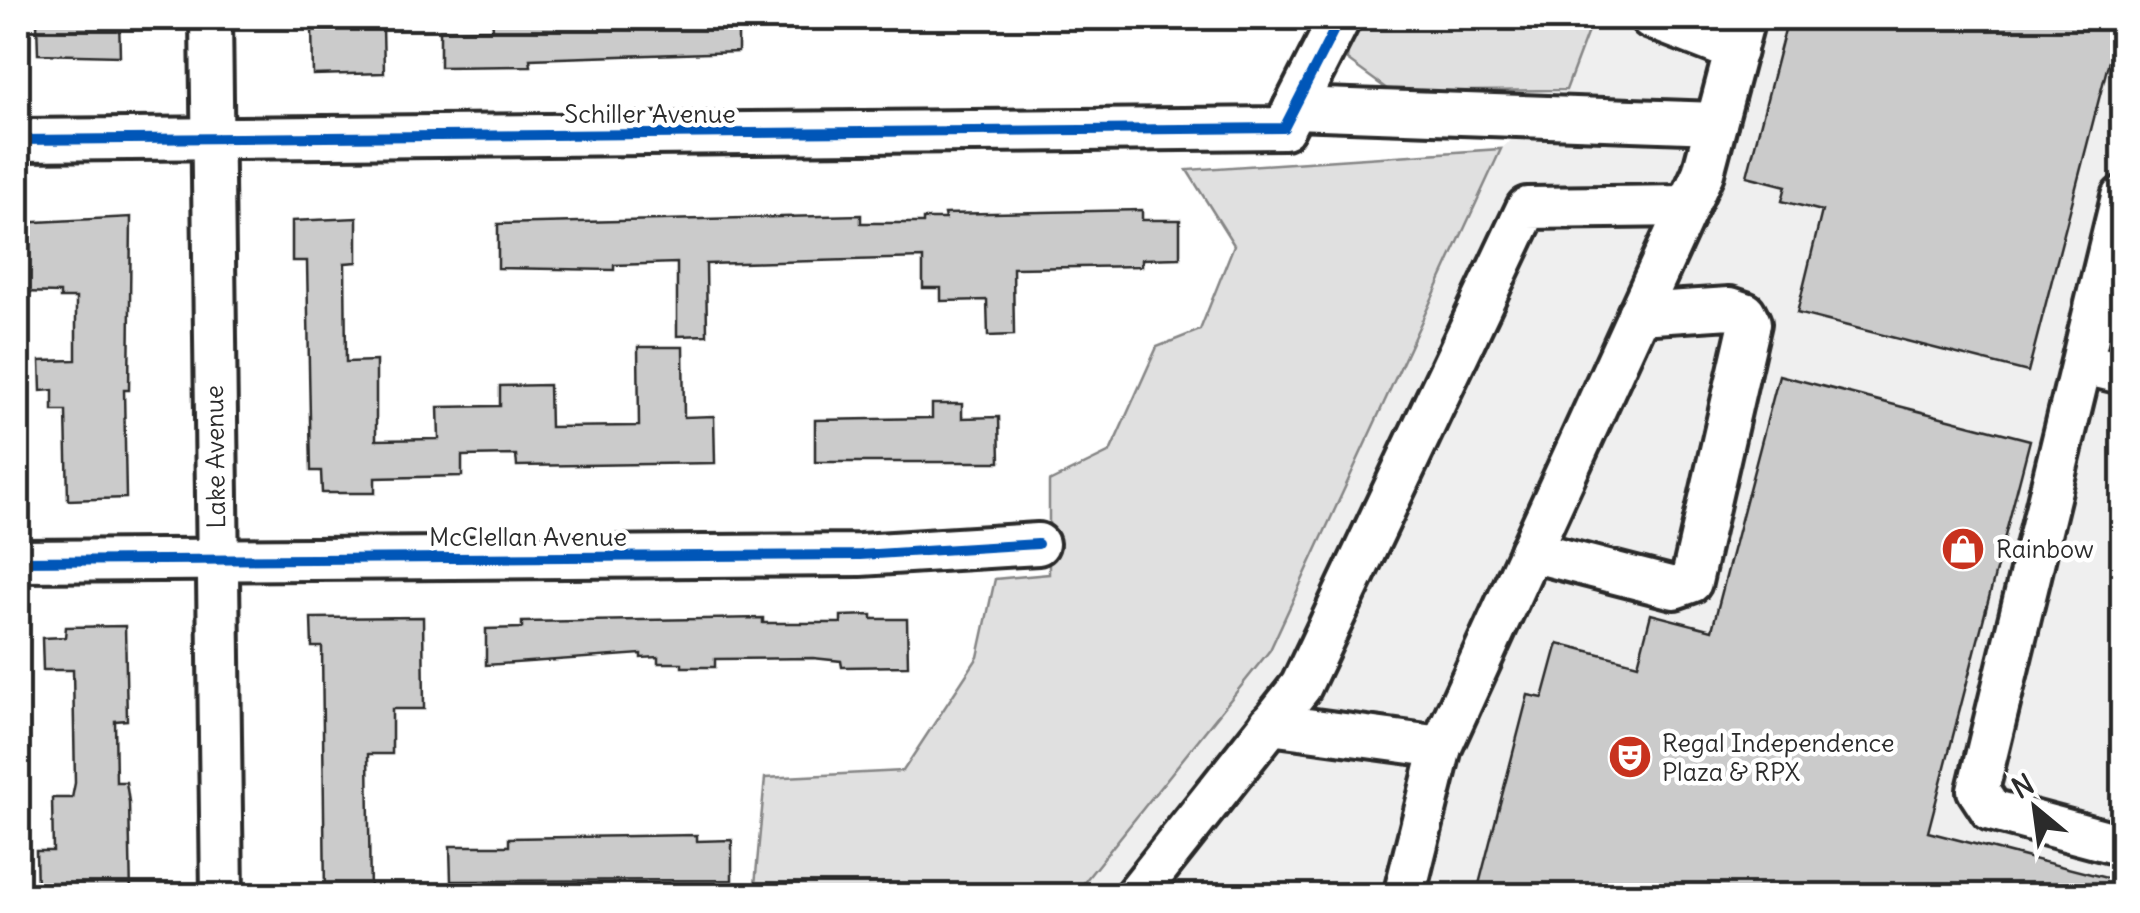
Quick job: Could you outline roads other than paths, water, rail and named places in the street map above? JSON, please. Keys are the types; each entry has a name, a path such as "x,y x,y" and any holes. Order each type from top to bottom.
{"street":[{"name":"Lake Avenue","path":"210,18 222,896"},
{"path":"1289,118 1340,18"},
{"path":"1404,896 1440,747 1703,174 1740,34 1651,18"},
{"name":"Schiller Avenue","path":"18,140 1289,118 1716,123"},
{"path":"2122,197 1978,790 1990,810 2122,845"},
{"path":"1135,896 1301,686 1527,208 1688,206"},
{"path":"1530,551 1674,588 1691,582 1750,323 1745,313 1730,308 1638,314"},
{"path":"2084,364 2122,373"},
{"name":"McClellan Avenue","path":"18,561 860,555 1038,544"},
{"path":"1270,724 1440,747"}],"place":[{"name":"Rainbow","path":"1963,549"},
{"name":"Regal Independence Plaza & RPX","path":"1630,757"}]}
